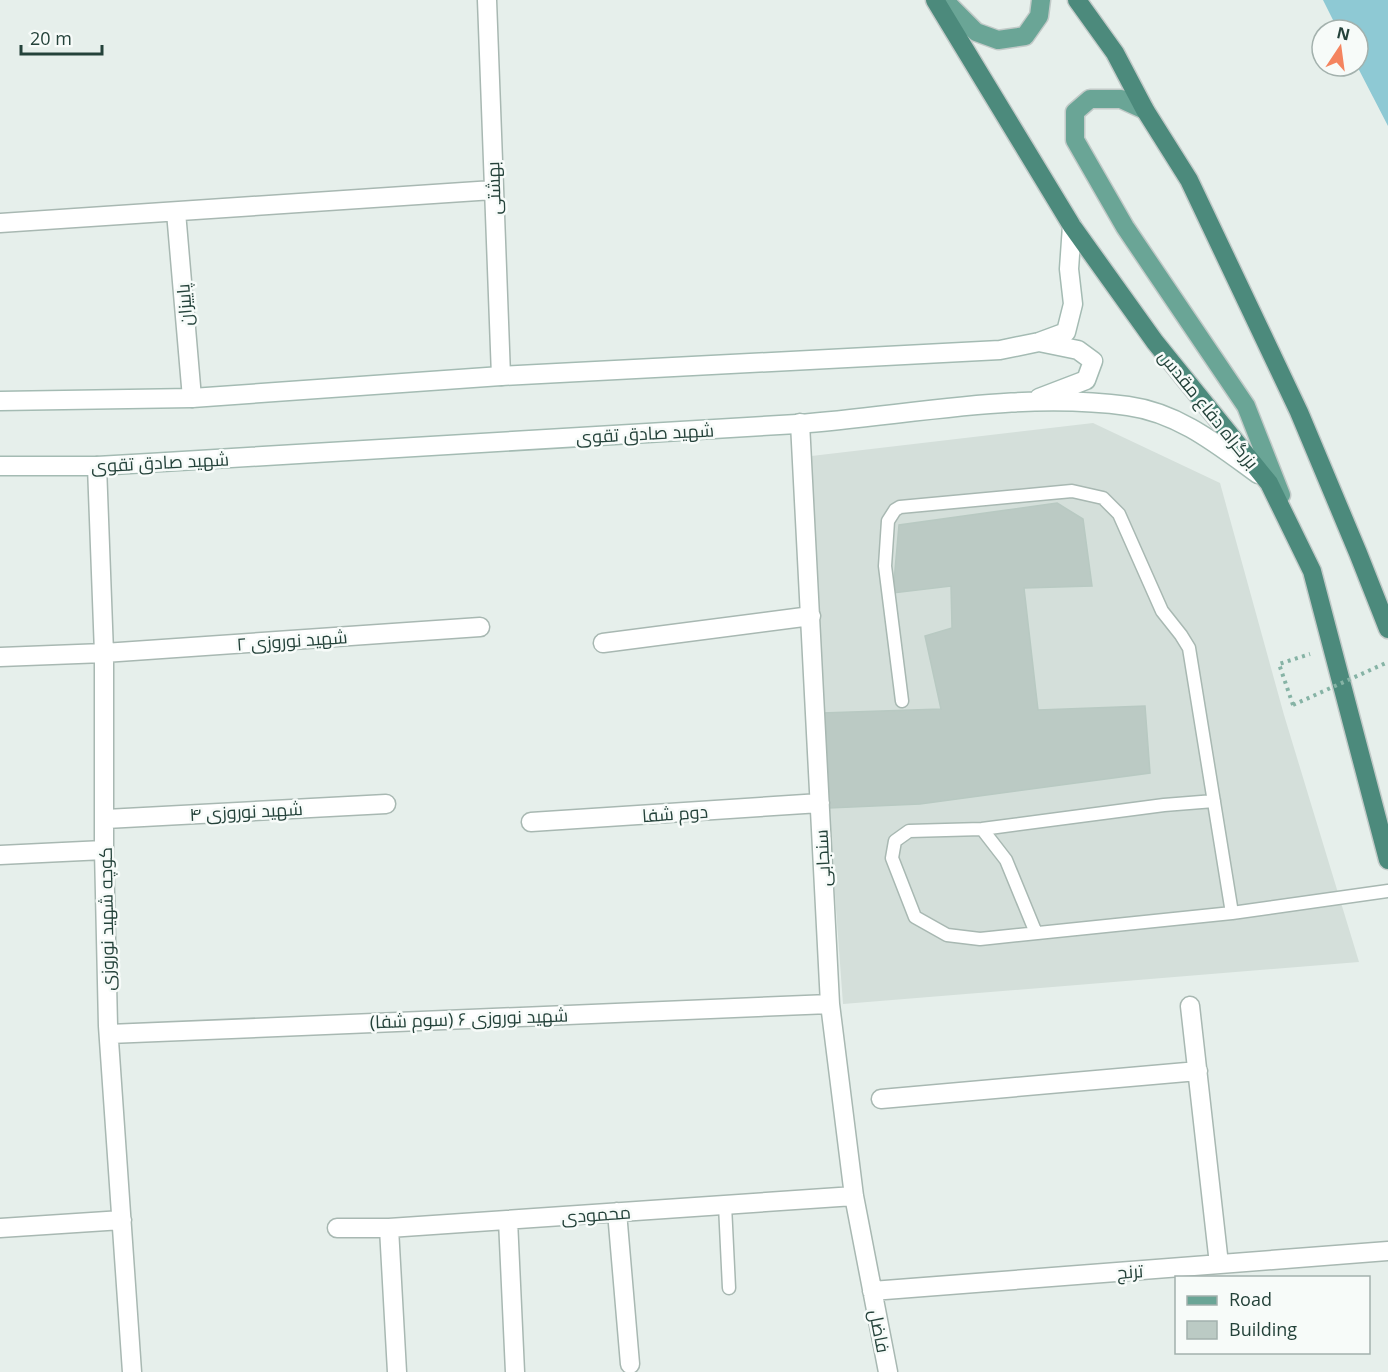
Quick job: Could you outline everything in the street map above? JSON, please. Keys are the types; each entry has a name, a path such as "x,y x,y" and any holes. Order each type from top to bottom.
{"highway":[{"name":"بزرگراه دفاع مقدس","path":"935,0 1072,226 1155,342 1269,483 1312,571 1388,860"},
{"path":"1077,0 1115,53 1145,110 1189,180 1294,402 1388,629"}],"main road":[{"path":"944,0 976,32 998,40 1025,36 1039,16 1041,0"},
{"path":"1145,110 1121,99 1090,99 1075,112 1075,140 1125,227 1246,406 1312,571"}],"street":[{"name":"بهشتی","path":"487,0 501,376"},
{"path":"0,223 493,190"},
{"name":"پاییزان","path":"177,212 192,398"},
{"path":"0,402 192,398 501,376 1000,350 1039,342 1066,332 1072,304 1069,269 1072,226"},
{"path":"1029,402 1086,380 1093,361 1078,350 1039,342"},
{"name":"شهید صادق تقوی","path":"0,466 97,466 800,423 962,406 1049,401 1130,407 1175,419 1207,436 1269,483"},
{"name":"سنجابی","path":"800,423 830,1004 854,1196 872,1291"},
{"name":"کوچه شهید نوروزی","path":"97,466 104,653 106,819 104,850 109,1034 132,1372"},
{"path":"603,643 811,616"},
{"name":"شهید نوروزی ۲","path":"0,657 104,653 480,627"},
{"name":"شهید نوروزی ۴","path":"106,819 386,804"},
{"name":"دوم شفا","path":"531,822 819,804"},
{"path":"0,855 104,850"},
{"name":"شهید نوروزی ۶ (سوم شفا)","path":"109,1034 830,1004"},
{"path":"1190,1006 1219,1264"},
{"path":"882,1099 1198,1071"},
{"name":"محمودی","path":"337,1228 389,1228 854,1196"},
{"path":"617,1212 630,1364"},
{"path":"0,1228 122,1220"},
{"path":"508,1220 515,1372"},
{"path":"389,1228 397,1372"},
{"name":"ترنج","path":"872,1291 1388,1251"},
{"name":"فاضل","path":"872,1291 888,1372"}],"lane":[{"path":"902,701 885,567 888,521 895,510 900,507 1072,491 1103,498 1119,514 1162,611 1189,648 1232,913"},
{"path":"1214,801 1153,806 982,828 909,831 895,841 892,858 915,917 947,935 980,939 1232,913 1388,891"},
{"path":"982,828 1006,860 1036,933"},
{"path":"725,1204 729,1288"}],"path":[{"path":"1331,647 1279,664 1293,705 1388,662"}],"shaded area":[{"path":"1093,423 1220,483 1284,715 1359,962 843,1004 803,457"}],"water":[{"path":"1323,0 1388,0 1388,126 1363,78 1370,78 1370,18 1332,18"}],"building":[{"path":"1057,503 1083,519 1092,586 1024,588 1038,710 1145,706 1150,773 920,804 829,808 822,713 941,709 925,636 952,628 951,586 893,593 899,525"}]}
